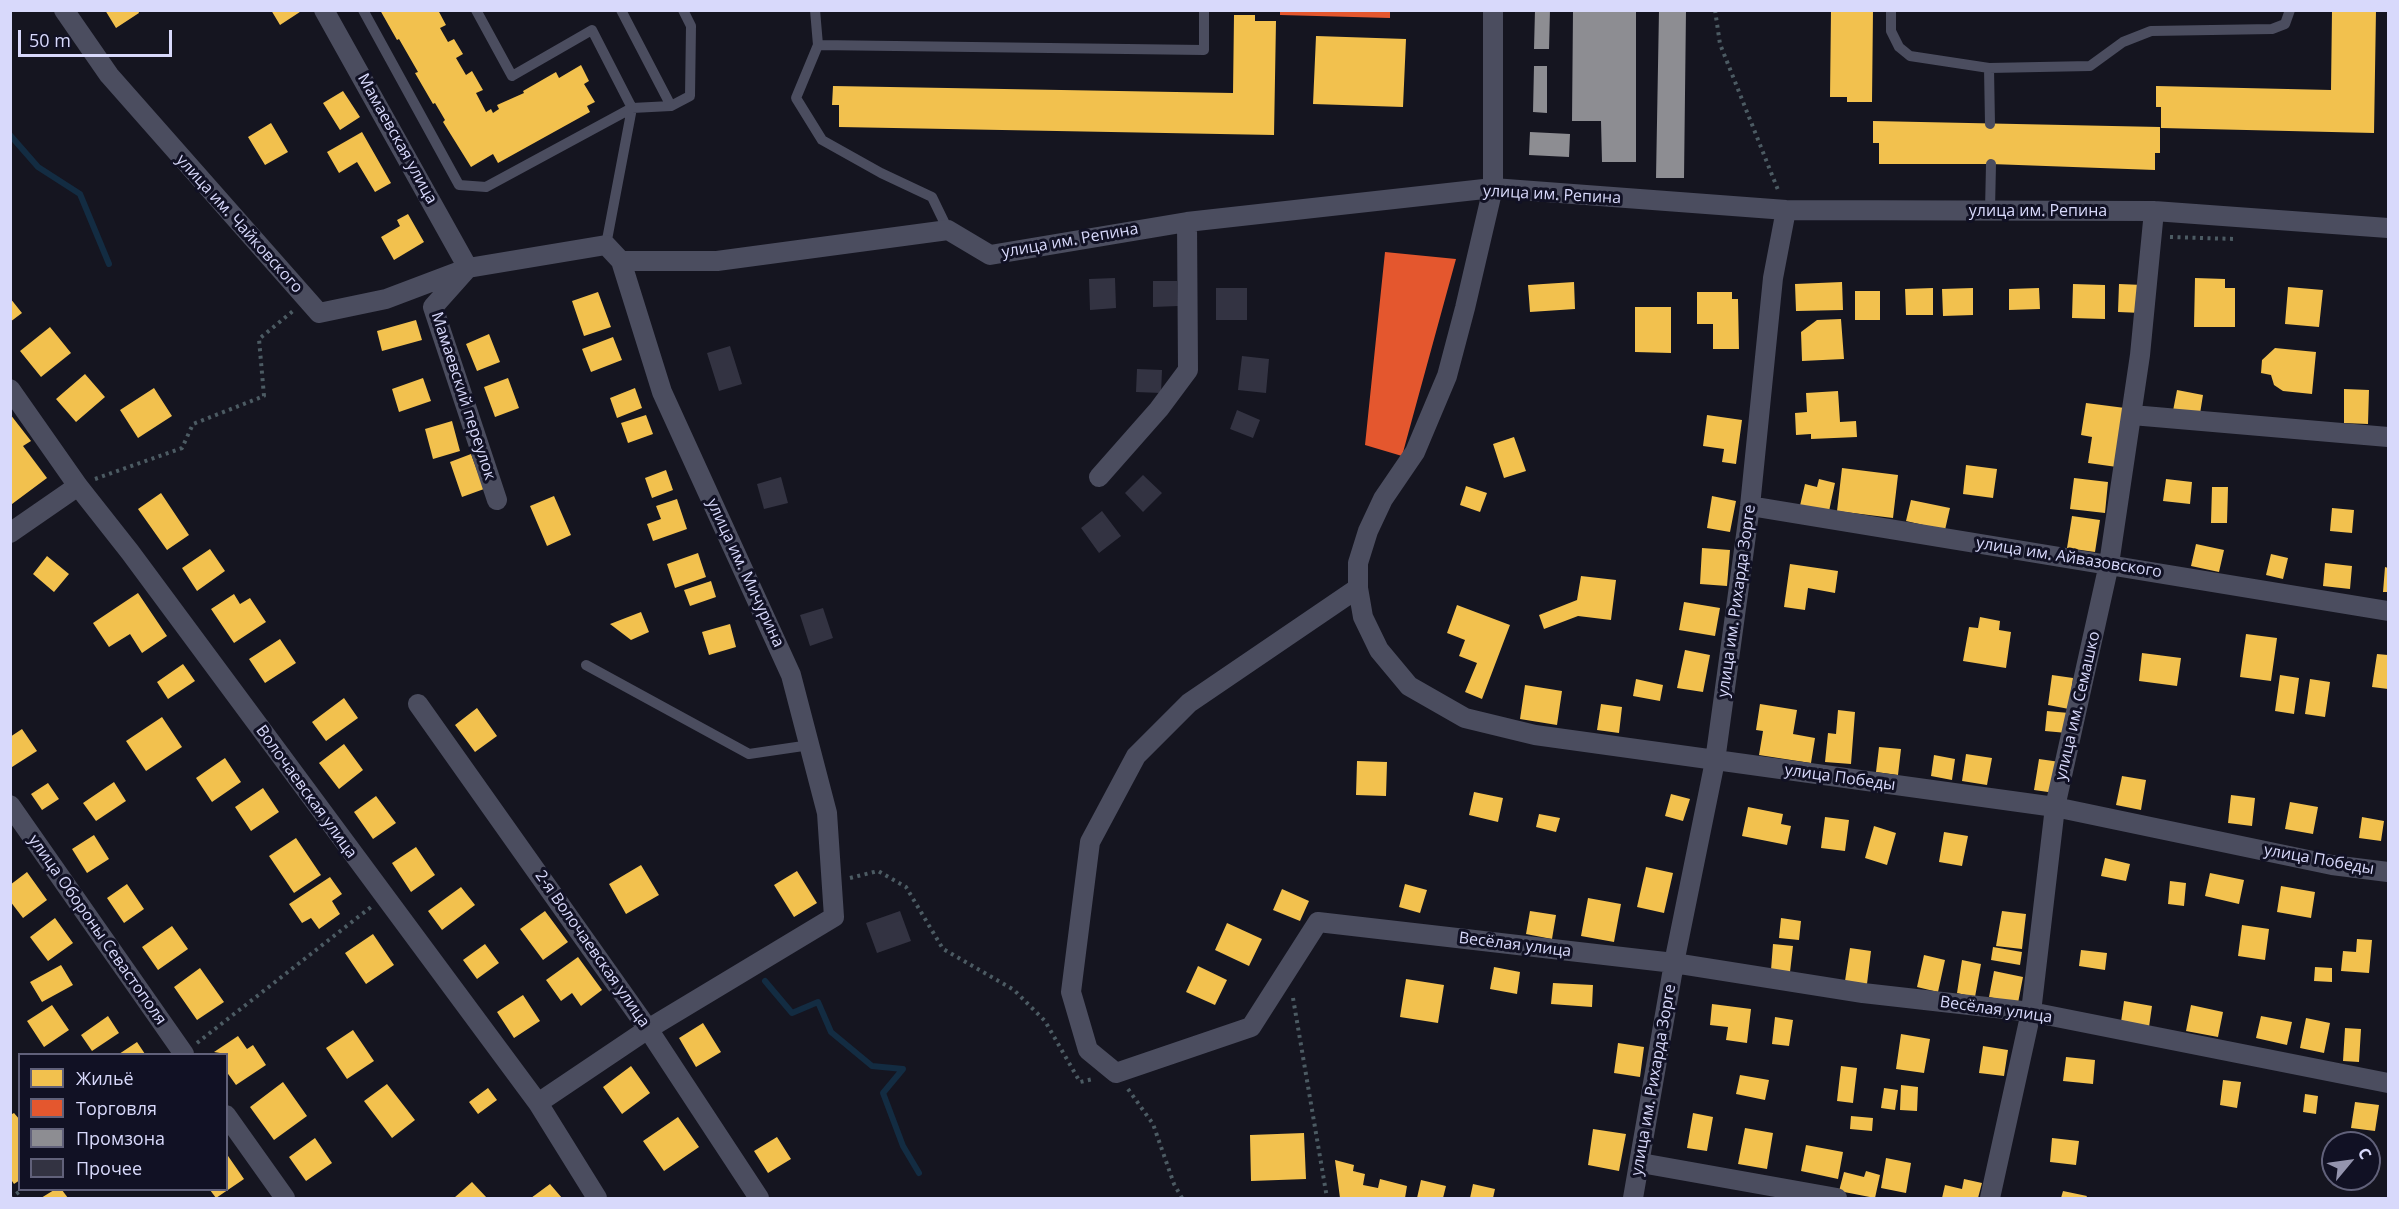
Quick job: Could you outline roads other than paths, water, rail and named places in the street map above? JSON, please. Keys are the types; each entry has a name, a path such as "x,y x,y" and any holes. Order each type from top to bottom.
{"street":[{"name":"улица им. Чайковского","path":"64,10 109,75 319,313 386,300 468,268"},
{"name":"Мамаевская улица","path":"324,10 468,268"},
{"name":"улица Победы","path":"1493,10 1493,188 1447,376 1415,452 1383,499 1368,531 1358,563 1358,588 1363,617 1379,650 1409,686 1465,718 1535,735 2055,807 2332,865 2388,872"},
{"name":"улица им. Репина","path":"948,230 990,255 1187,222 1493,188 1786,210 2154,211 2388,228"},
{"name":"улица им. Рихарда Зорге","path":"1633,1198 1641,1163 1674,963 1715,761 1749,506 1773,278 1786,210"},
{"name":"улица им. Семашко","path":"1990,1198 2031,1012 2055,807 2109,564 2132,415 2154,211"},
{"path":"1099,477 1159,409 1188,370 1187,222"},
{"path":"621,261 717,261 948,230"},
{"path":"468,268 606,245"},
{"name":"улица им. Мичурина","path":"606,245 621,261 662,392 791,675 827,813 834,917 648,1029"},
{"name":"Мамаевский переулок","path":"468,268 433,307 497,500"},
{"name":"Волочаевская улица","path":"10,389 78,486 137,562 383,898 538,1103 597,1198"},
{"path":"2132,415 2388,437"},
{"path":"10,533 78,486"},
{"name":"улица им. Айвазовского","path":"1749,506 2388,611"},
{"name":"Весёлая улица","path":"1358,588 1189,703 1136,756 1090,842 1071,992 1088,1050 1116,1073 1251,1027 1318,922 1674,963 1863,993 2031,1012 2388,1083"},
{"name":"2-я Волочаевская улица","path":"418,704 648,1029 759,1198"},
{"name":"улица Обороны Севастополя","path":"10,805 189,1050"},
{"path":"538,1103 648,1029"},
{"path":"228,1118 285,1198"},
{"path":"1641,1163 1837,1198"}],"lane":[{"path":"363,10 459,185 486,187 632,108 671,106 690,96 691,26 683,10"},
{"path":"476,10 512,76 592,30 632,108 606,245"},
{"path":"621,10 671,106"},
{"path":"815,10 818,45 796,98 822,140 881,173 932,197 948,230"},
{"path":"818,45 1204,50 1204,10"},
{"path":"1891,10 1891,31 1899,47 1910,56 1989,68 2090,66 2123,42 2151,31 2272,29 2285,24 2290,10"},
{"path":"1989,68 1990,124"},
{"path":"1990,165 1990,210"},
{"path":"586,665 749,754 810,745"}],"waterway":[{"path":"10,135 38,167 80,194 109,264"},
{"path":"765,981 792,1013 818,1002 831,1032 872,1066 903,1069 883,1093 903,1146 919,1173"}]}
